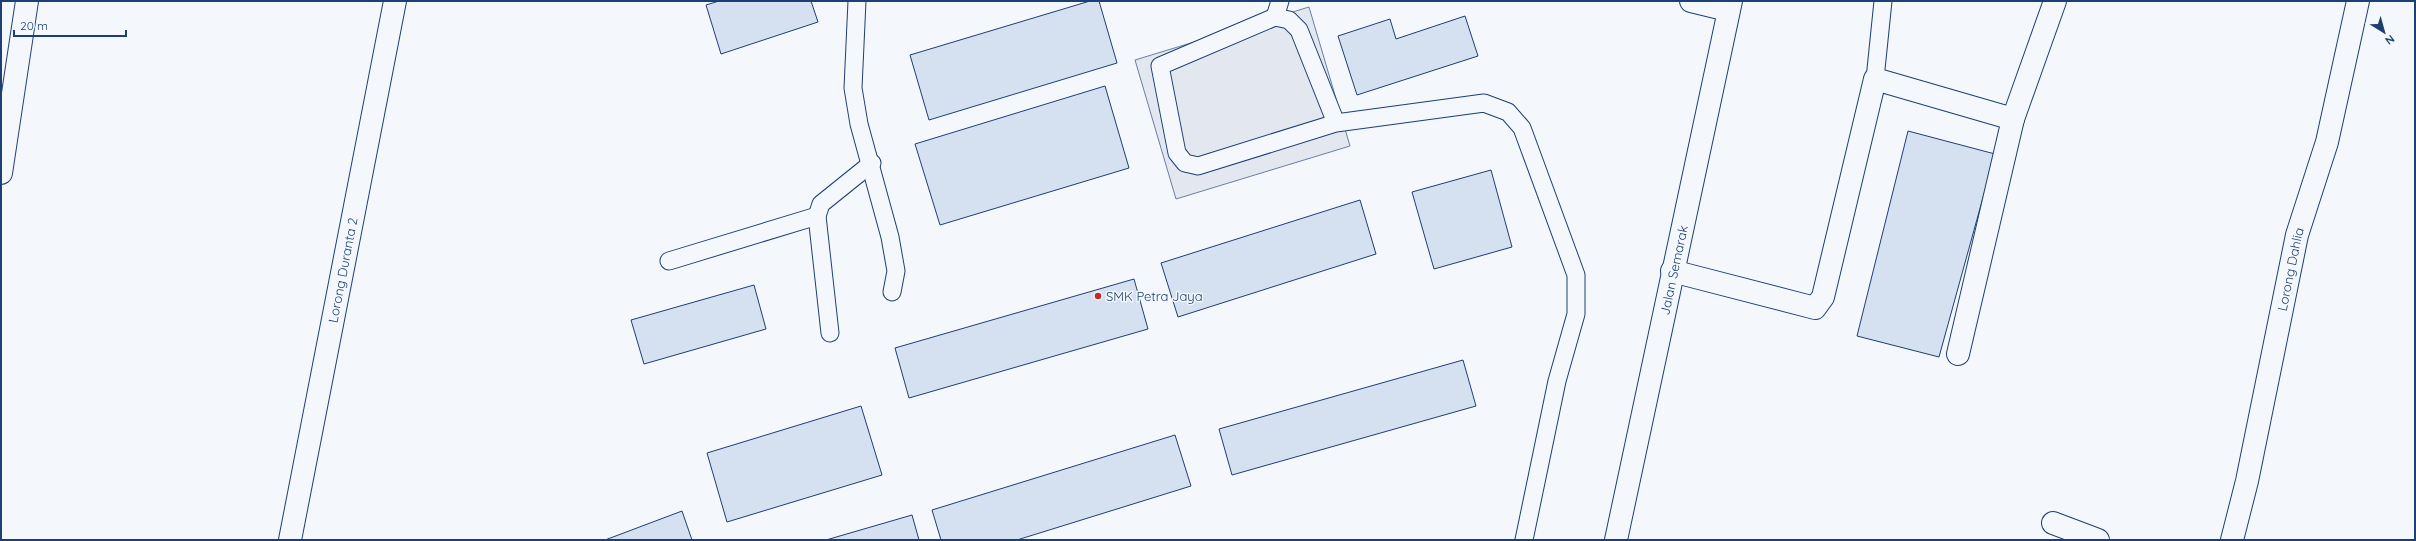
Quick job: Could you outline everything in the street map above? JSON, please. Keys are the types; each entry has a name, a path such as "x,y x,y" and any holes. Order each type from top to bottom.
{"street":[{"path":"1,173 27,1"},
{"name":"Lorong Duranta 2","path":"290,540 395,1"},
{"path":"1691,1 1730,5"},
{"path":"1958,354 2013,119 2055,1"},
{"name":"Lorong Dahlia","path":"2232,540 2247,481 2297,236 2327,142 2358,1"},
{"name":"Jalan Semarak","path":"1616,540 1672,270 1730,5"},
{"path":"1672,270 1815,308 1823,296 1876,79 2013,119"},
{"path":"2053,522 2098,540"}],"lane":[{"path":"857,1 853,88 859,124 872,163 890,237 896,271 892,292"},
{"path":"1275,17 1280,1"},
{"path":"1876,79 1883,1"},
{"path":"1336,123 1299,30 1289,20 1275,17 1160,66 1177,153 1185,163 1198,166 1336,123 1484,103 1508,112 1522,128 1576,274 1576,314 1557,381 1524,540"},
{"path":"830,333 816,216 821,204 872,163"},
{"path":"669,261 816,216"}],"shaded area":[{"path":"1309,7 1350,146 1176,199 1135,60"}],"building":[{"path":"719,1 811,1 818,22 721,54 706,5"},
{"path":"1090,1 1099,1 1117,63 929,120 910,55"},
{"path":"1465,16 1478,56 1357,95 1338,36 1390,19 1396,39"},
{"path":"1105,86 1129,168 940,225 915,144"},
{"path":"1908,131 1995,154 1939,357 1857,336"},
{"path":"1491,170 1512,247 1434,269 1412,192"},
{"path":"1360,200 1376,254 1178,317 1161,263"},
{"path":"1134,279 1148,329 909,398 895,348"},
{"path":"754,285 766,329 644,364 631,320"},
{"path":"1463,360 1476,406 1232,475 1219,429"},
{"path":"861,406 882,475 727,522 707,453"},
{"path":"1175,435 1191,486 1017,540 941,540 932,510"},
{"path":"682,511 692,540 605,540"},
{"path":"912,515 919,540 826,540"}],"place":[{"name":"SMK Petra Jaya","path":"1098,296"}]}
